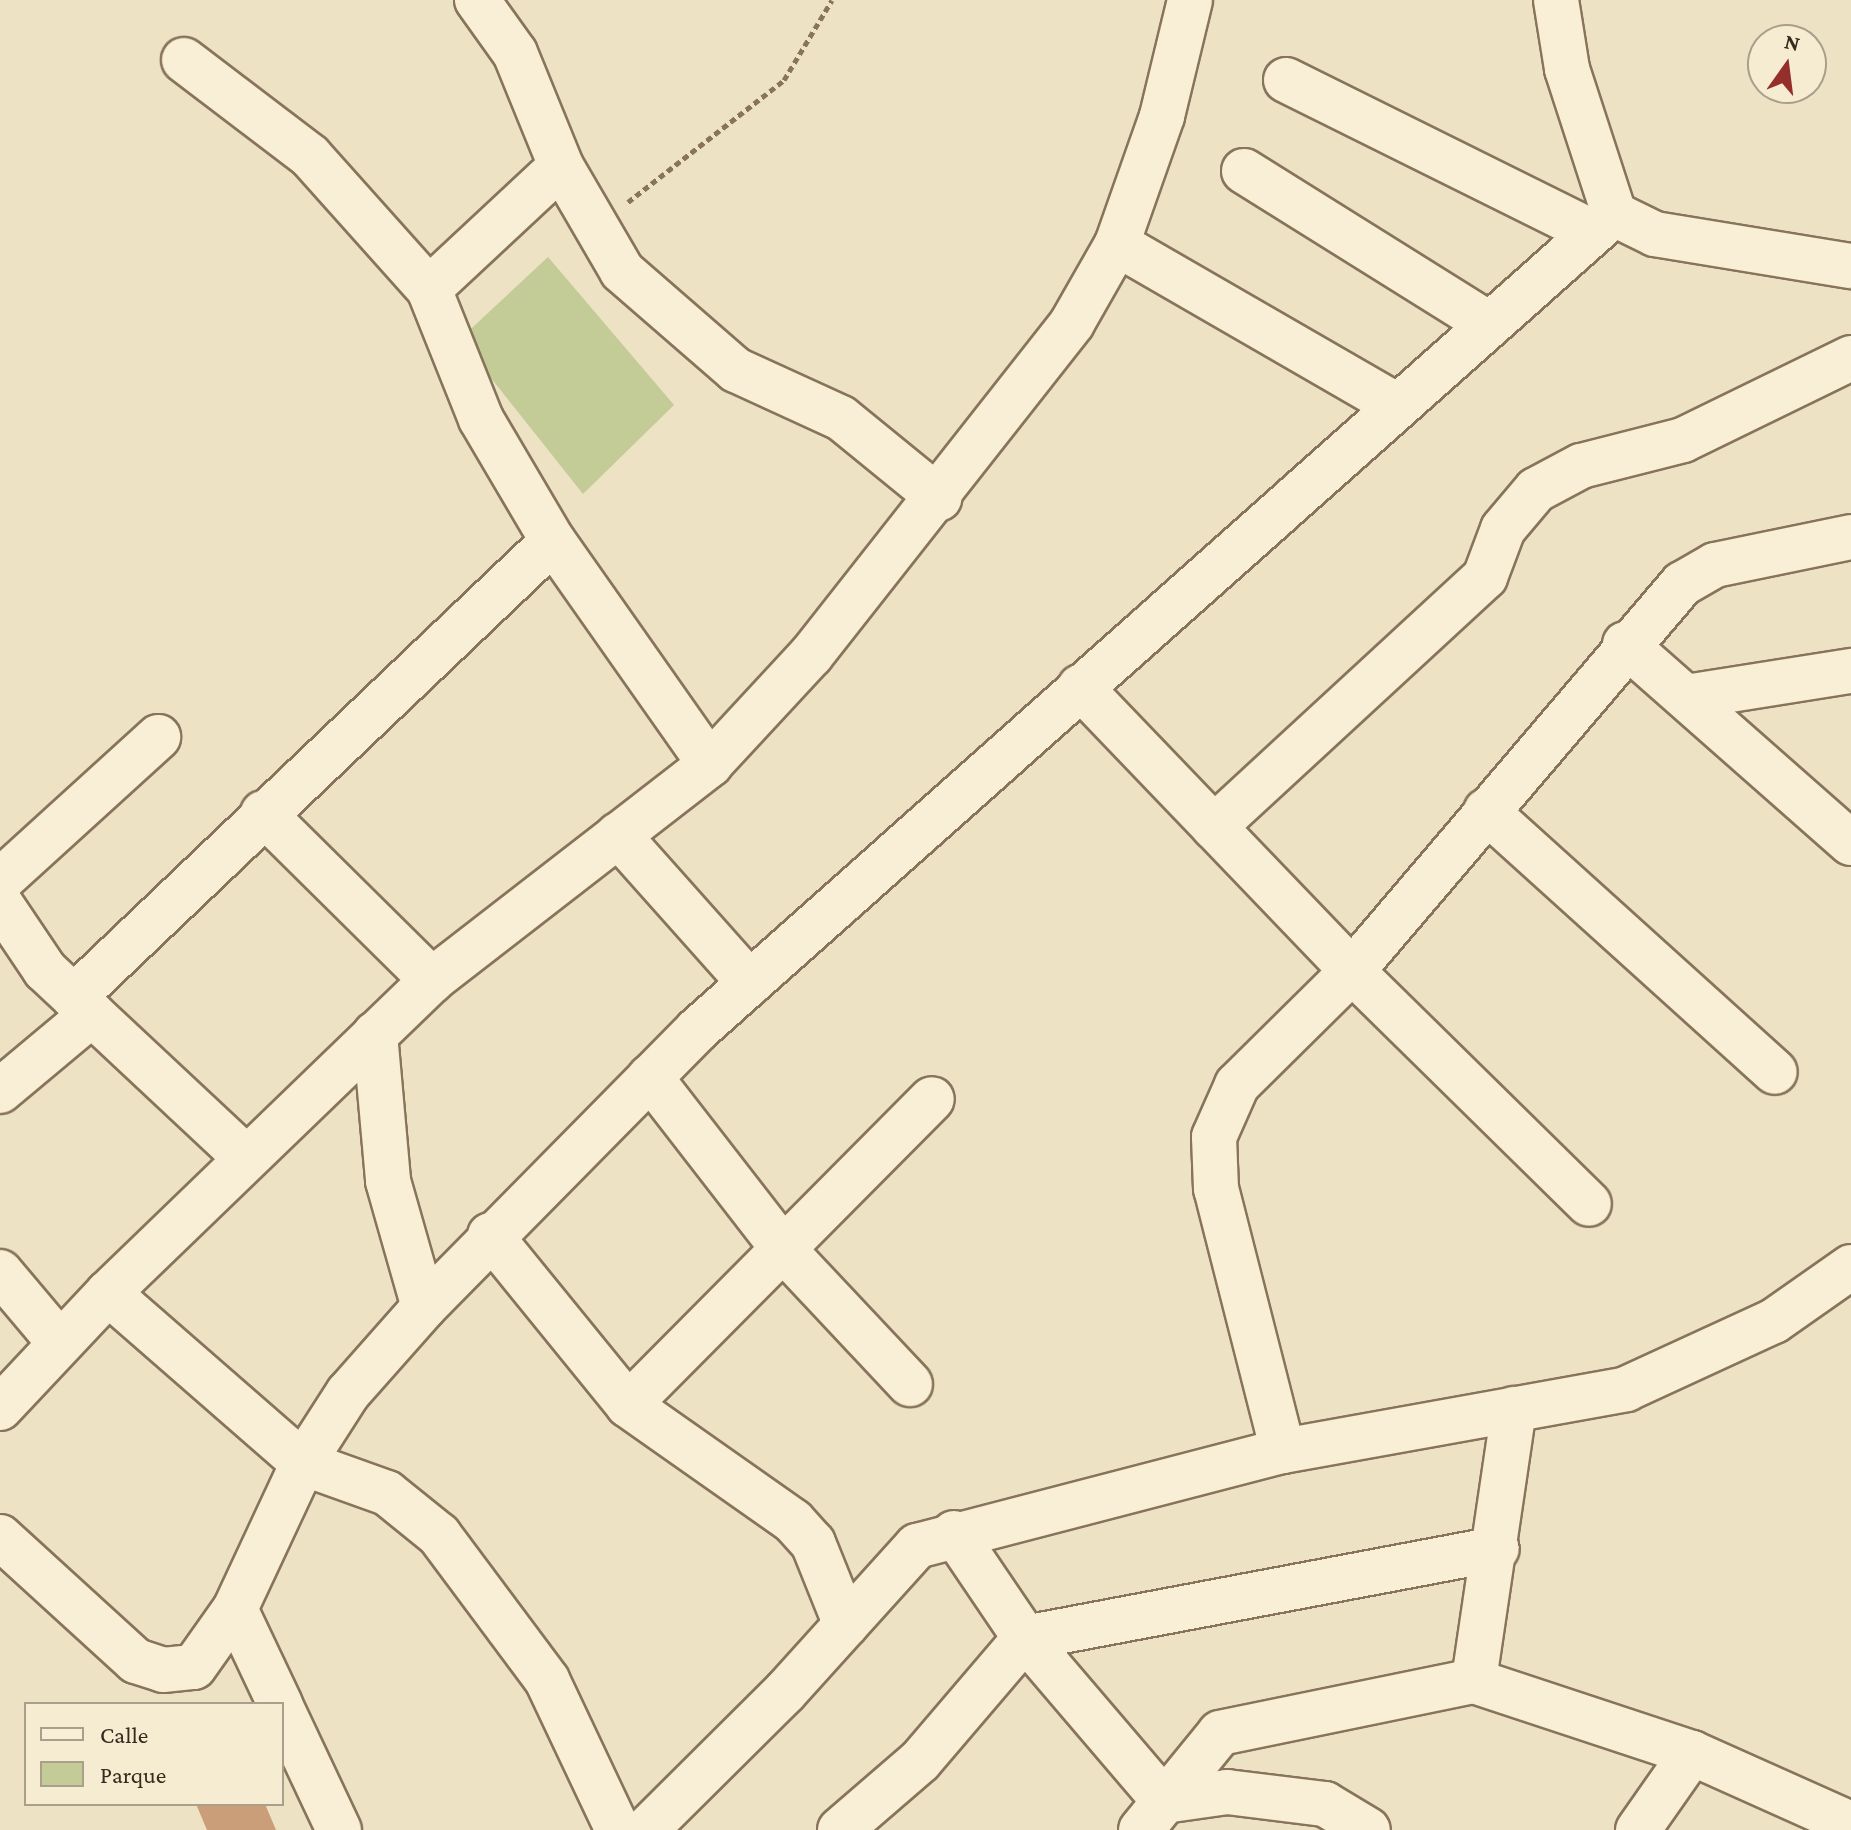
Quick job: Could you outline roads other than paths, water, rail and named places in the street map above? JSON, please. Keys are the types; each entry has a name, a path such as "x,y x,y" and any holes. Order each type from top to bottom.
{"street":[{"path":"477,0 515,53 561,166 622,271 736,370 841,418 939,498"},
{"path":"0,1408 108,1293 432,980 710,764 811,655 939,498 1072,323 1117,244 1162,116 1190,0"},
{"path":"1556,0 1567,69 1602,222"},
{"path":"184,60 310,156 429,289 481,419 553,541 710,764"},
{"path":"1286,80 1602,222 1655,234 1851,266"},
{"path":"429,289 561,166"},
{"path":"1244,171 1489,324"},
{"path":"0,1537 136,1661 163,1670 194,1667 235,1609 303,1463 348,1393 490,1235 750,983 1602,222"},
{"path":"1117,244 1396,405"},
{"path":"1214,827 1485,577 1503,529 1536,490 1581,466 1683,440 1851,358"},
{"path":"1283,1451 1216,1189 1214,1137 1237,1085 1352,971 1625,644 1682,584 1715,565 1851,537"},
{"path":"0,1091 263,813 553,541"},
{"path":"1625,644 1851,843"},
{"path":"1686,697 1851,671"},
{"path":"1080,687 1352,971 1589,1204"},
{"path":"0,881 158,737"},
{"path":"1486,811 1775,1072"},
{"path":"263,813 432,980"},
{"path":"618,835 750,983"},
{"path":"0,903 45,970 246,1158"},
{"path":"375,1034 388,1181 424,1307"},
{"path":"650,1077 784,1250 910,1384"},
{"path":"628,1405 932,1099"},
{"path":"490,1235 628,1405 793,1521 813,1543 846,1625"},
{"path":"646,1830 846,1625 917,1546 954,1533 1283,1451 1626,1389 1774,1321 1851,1267"},
{"path":"0,1272 59,1342"},
{"path":"108,1293 303,1463 387,1493 439,1535 539,1667 618,1830"},
{"path":"1474,1681 1497,1549 1514,1409"},
{"path":"954,1533 1152,1816"},
{"path":"840,1830 920,1761 1025,1638 1497,1549"},
{"path":"235,1609 279,1702"},
{"path":"1152,1816 1220,1733 1474,1681 1692,1753 1851,1824"},
{"path":"284,1713 339,1830"},
{"path":"1638,1830 1692,1753"},
{"path":"1152,1816 1227,1792 1325,1804 1368,1830"}]}
